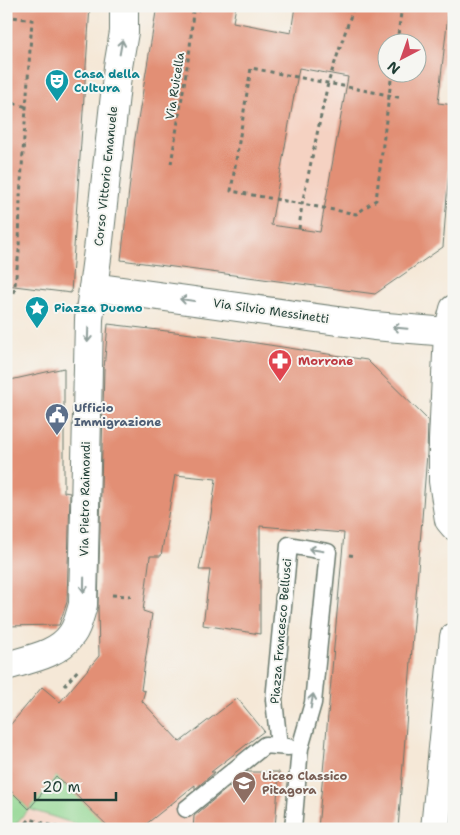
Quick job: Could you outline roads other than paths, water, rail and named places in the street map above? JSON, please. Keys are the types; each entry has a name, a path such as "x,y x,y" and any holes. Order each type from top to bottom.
{"street":[{"name":"Corso Vittorio Emanuele","path":"93,286 118,67 124,32 124,6"},
{"name":"Via Silvio Messinetti","path":"93,286 374,326 451,321"},
{"name":"Via Pietro Raimondi","path":"6,666 48,653 65,643 74,633 83,605 88,335 93,286"},
{"path":"451,321 443,441 443,481 449,520 454,526"},
{"path":"436,829 452,680 454,637"}],"lane":[{"name":"Piazza Francesco Bellusci","path":"279,746 274,700 289,545 328,552 313,703 300,748"},
{"path":"186,809 265,745 300,748 293,829"}],"place":[{"name":"Casa della Cultura","path":"57,102"},
{"name":"Piazza Duomo","path":"37,329"},
{"name":"Morrone","path":"280,382"},
{"name":"Ufficio Immigrazione","path":"57,436"},
{"name":"Liceo Classico Pitagora","path":"244,804"}]}
